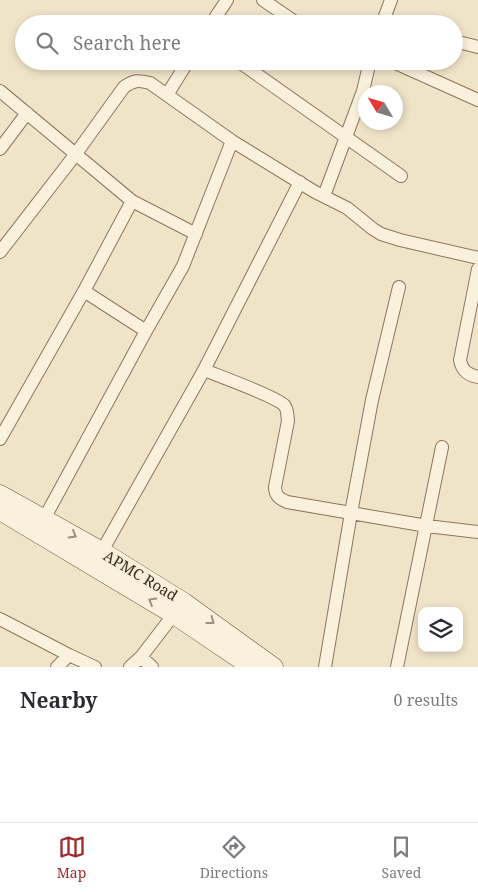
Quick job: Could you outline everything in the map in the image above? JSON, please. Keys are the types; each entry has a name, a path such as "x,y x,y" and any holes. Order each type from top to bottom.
{"street":[{"path":"217,15 227,0"},
{"path":"263,0 285,15"},
{"path":"385,15 391,0"},
{"path":"463,43 478,47"},
{"path":"167,95 182,70"},
{"path":"251,70 401,176"},
{"path":"324,196 367,79 367,70"},
{"path":"411,70 478,100"},
{"path":"0,252 75,156 124,87 139,80 150,83 232,141 347,208 372,229 391,238 478,258"},
{"path":"0,92 27,113 75,156 132,201 196,234"},
{"path":"0,149 27,113"},
{"path":"44,519 183,266 232,141"},
{"path":"102,552 204,370 300,182"},
{"path":"0,439 84,291 132,201"},
{"path":"478,268 460,360 462,368 467,373 478,377"},
{"path":"325,667 372,400 399,287"},
{"path":"84,291 146,331"},
{"path":"204,370 264,394 284,406 287,411 288,420 274,487 277,496 287,502 427,526 478,532"},
{"path":"397,667 442,447"},
{"name":"APMC Road","path":"0,494 102,552 179,608 248,663 274,667"},
{"name":"APMC Road","path":"0,511 179,608"},
{"path":"130,667 141,657 179,608"},
{"path":"0,619 69,656 95,667"},
{"path":"57,667 69,656"},
{"path":"141,657 152,667"}]}
